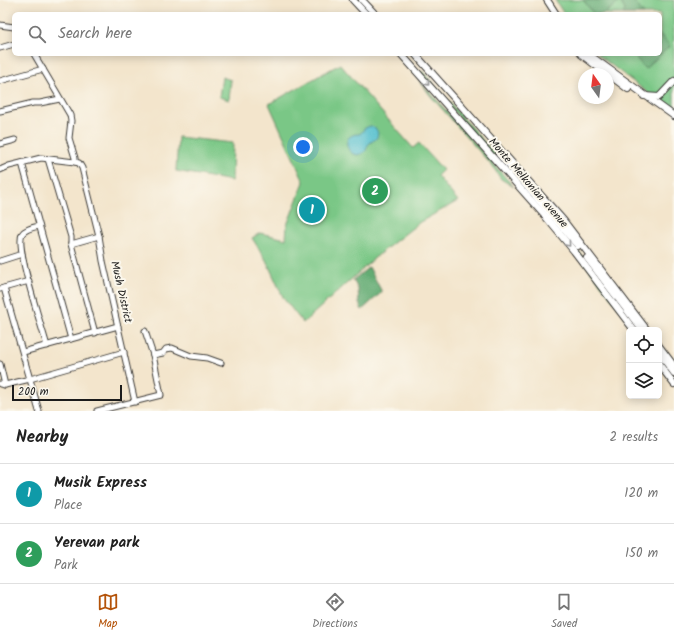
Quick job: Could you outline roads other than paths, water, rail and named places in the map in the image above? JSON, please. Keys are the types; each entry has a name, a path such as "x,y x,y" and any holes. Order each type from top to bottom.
{"main road":[{"path":"353,0 366,10"},
{"path":"362,0 366,10"},
{"path":"543,0 550,12"},
{"path":"547,0 555,12"},
{"name":"Monte Melkonian avenue","path":"403,56 420,70 577,245 640,327"},
{"name":"Monte Melkonian avenue","path":"412,56 420,70 574,251 632,327"},
{"path":"418,56 563,220 645,327"},
{"path":"584,56 600,68"},
{"path":"591,56 644,96 674,116"},
{"path":"614,78 674,121"},
{"path":"644,96 659,97 674,81"},
{"path":"662,350 674,366"},
{"path":"662,357 674,373"},
{"path":"662,368 674,384"}],"street":[{"path":"0,25 12,27"},
{"path":"0,48 12,45"},
{"name":"Mush District","path":"35,56 71,118 69,138 75,162 82,168 84,174 135,402"},
{"path":"0,81 43,69"},
{"path":"0,111 33,103 60,99"},
{"path":"0,144 15,140"},
{"path":"0,170 41,158 75,162"},
{"path":"48,159 71,237 71,244 95,333"},
{"path":"22,163 71,339"},
{"path":"39,226 24,231 21,238 22,254 47,346"},
{"path":"71,244 99,236"},
{"path":"0,261 22,254"},
{"path":"29,281 2,289 23,352 39,411"},
{"path":"23,352 118,326"},
{"name":"Mush District","path":"97,411 161,395 153,355 145,331"},
{"path":"153,355 163,353 166,349 172,348 191,356 208,358 221,363"},
{"path":"0,364 3,384 30,379 124,352"}],"water":[{"path":"370,126 377,131 378,135 376,139 368,145 366,151 358,155 353,154 349,151 347,146 349,138 353,135 360,134 365,128"}],"place":[{"name":"Yerevan park","path":"375,191"},
{"name":"Musik Express","path":"312,210"}]}
